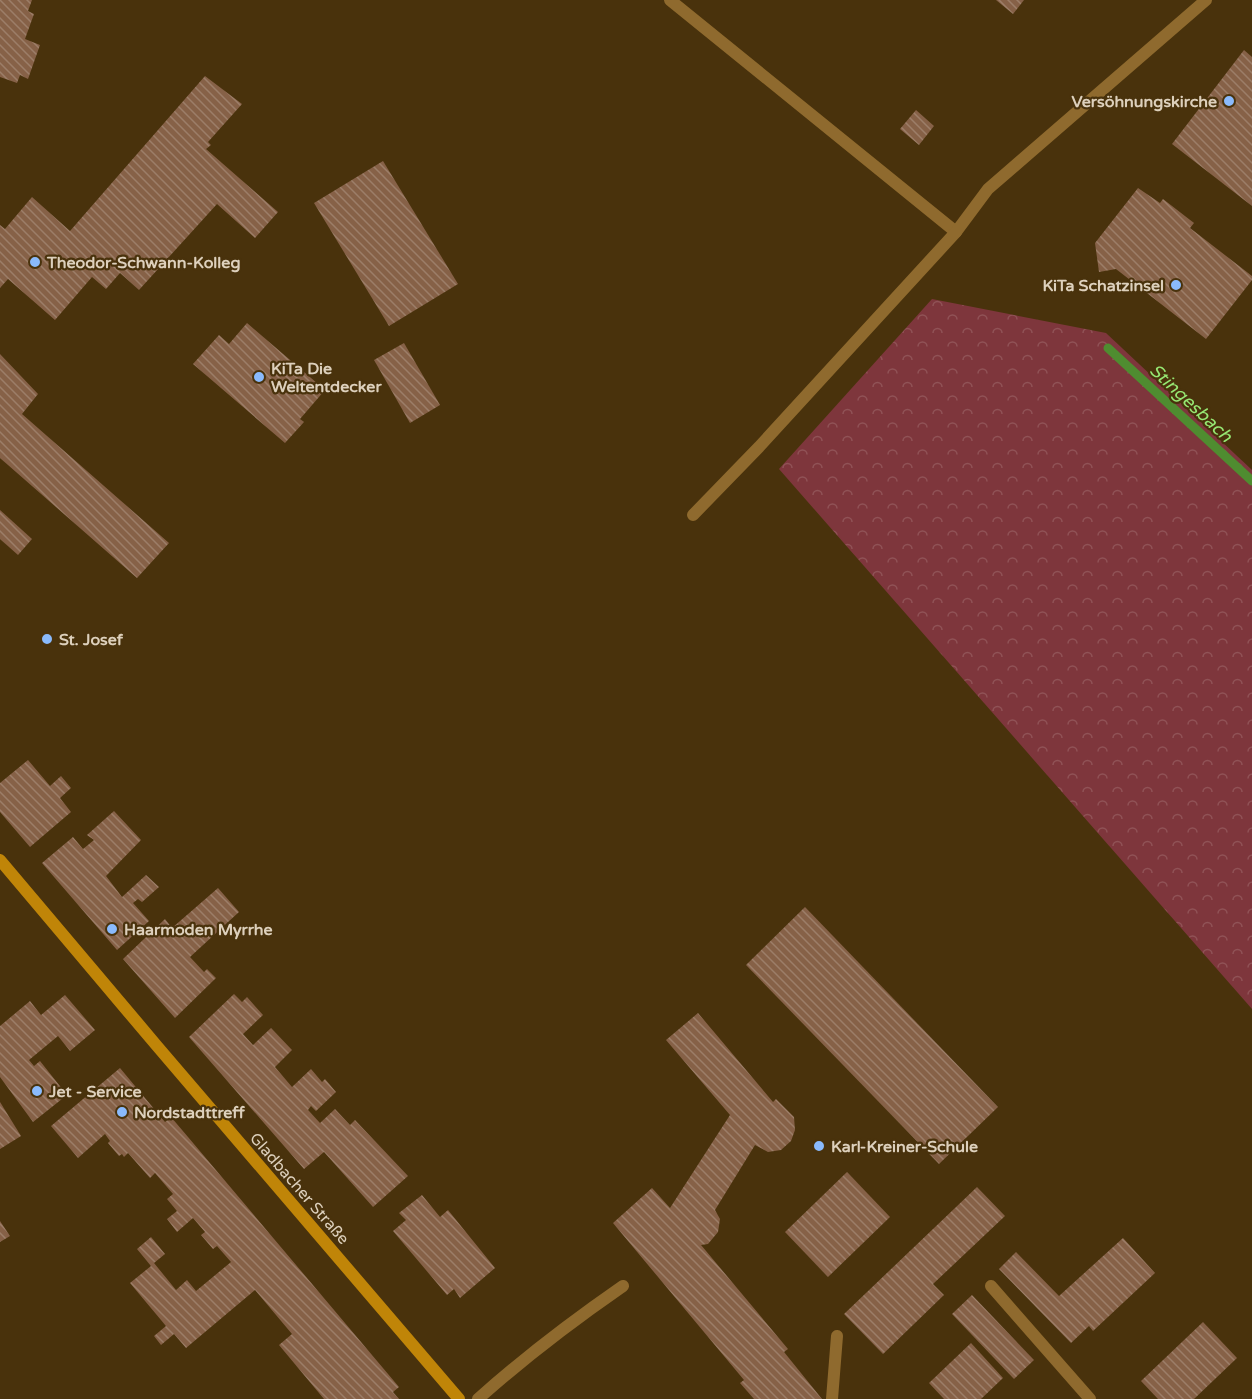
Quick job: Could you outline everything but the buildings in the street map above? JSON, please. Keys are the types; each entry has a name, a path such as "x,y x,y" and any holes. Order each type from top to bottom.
{"main road":[{"name":"Gladbacher Straße","path":"0,860 459,1399"}],"lane":[{"path":"670,0 956,231"},
{"path":"693,515 956,231 988,189 1206,0"},
{"path":"478,1399 567,1324 623,1286"},
{"path":"991,1286 1090,1399"},
{"path":"832,1399 837,1336"}],"green space":[{"path":"932,299 1106,333 1252,470 1252,1009 779,469"}],"waterway":[{"name":"Stingesbach","path":"1108,348 1252,481"}],"place":[{"name":"Versöhnungskirche","path":"1229,101"},
{"name":"Theodor-Schwann-Kolleg","path":"35,262"},
{"name":"KiTa Schatzinsel","path":"1176,285"},
{"name":"KiTa Die Weltentdecker","path":"259,377"},
{"name":"St. Josef","path":"47,639"},
{"name":"Haarmoden Myrrhe","path":"112,929"},
{"name":"Jet - Service","path":"37,1091"},
{"name":"Nordstadttreff","path":"122,1112"},
{"name":"Karl-Kreiner-Schule","path":"819,1146"}]}
